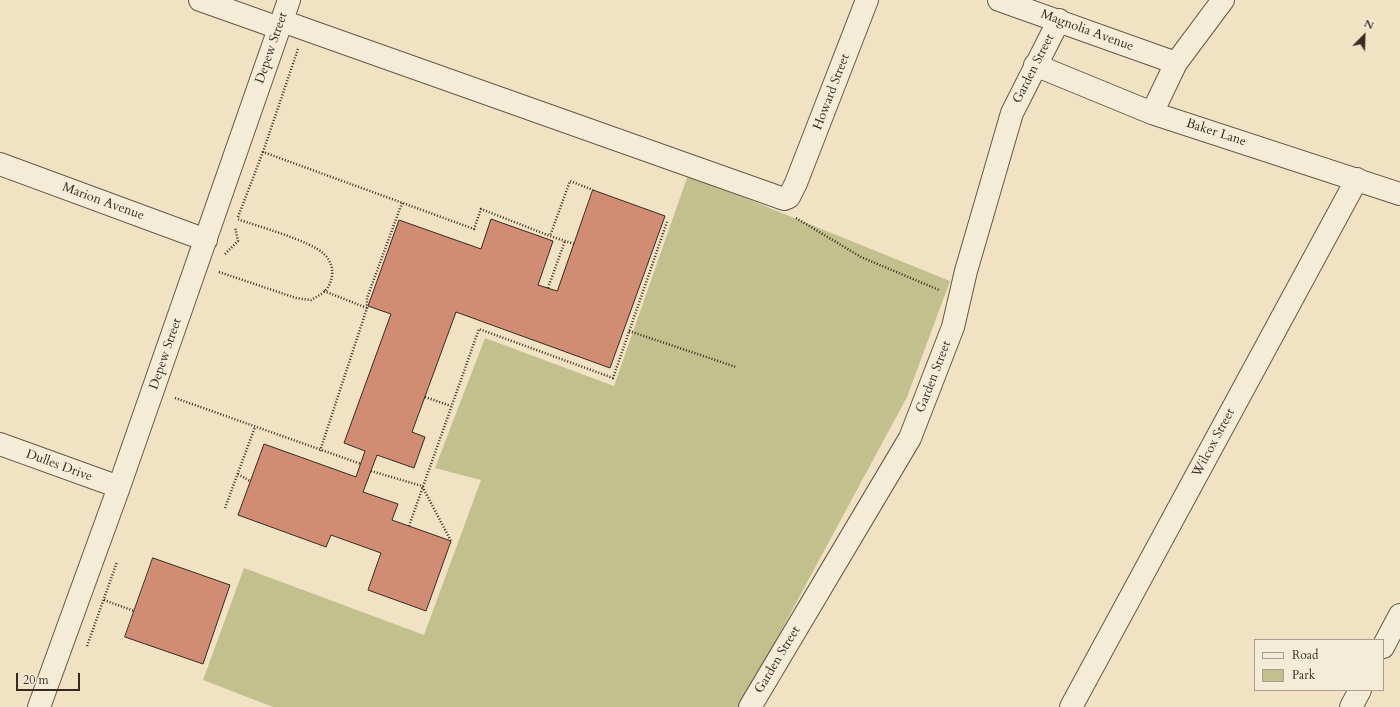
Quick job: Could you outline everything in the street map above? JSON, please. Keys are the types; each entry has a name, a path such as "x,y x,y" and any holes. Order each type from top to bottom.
{"street":[{"path":"200,0 281,24 561,119 778,198"},
{"name":"Depew Street","path":"39,707 119,487 289,0"},
{"name":"Howard Street","path":"778,198 789,197 796,183 867,0"},
{"name":"Magnolia Avenue","path":"998,0 1059,20 1176,63"},
{"path":"1152,113 1176,63 1223,0"},
{"name":"Garden Street","path":"750,707 910,438 953,327 966,271 1012,113 1059,20"},
{"name":"Baker Lane","path":"1036,65 1152,113 1400,194"},
{"name":"Marion Avenue","path":"0,164 206,240"},
{"name":"Wilcox Street","path":"1071,707 1357,179"},
{"name":"Dulles Drive","path":"0,444 119,487"},
{"path":"1384,645 1400,615"},
{"path":"1352,707 1360,691"}],"path":[{"path":"300,45 263,152 474,229 481,209 574,244"},
{"path":"550,236 570,181 593,190"},
{"path":"778,198 778,208 861,257 960,298"},
{"path":"320,450 367,308 367,298 402,203"},
{"path":"219,272 296,298 311,300 328,287 332,274 332,264 323,253 312,246 238,219"},
{"path":"409,526 479,329 613,378 666,222"},
{"path":"548,288 565,241"},
{"path":"324,291 367,308"},
{"path":"629,331 736,367"},
{"path":"425,397 451,406"},
{"path":"175,398 361,464"},
{"path":"226,508 255,427"},
{"path":"371,471 422,486 451,541"},
{"path":"238,474 250,481"},
{"path":"104,600 134,611"}],"green space":[{"path":"688,175 950,281 907,397 740,707 273,707 203,680 244,568 424,635 481,480 435,468 485,338 614,386"}],"building":[{"path":"593,190 665,216 610,368 456,312 412,432 425,437 414,468 377,455 363,492 398,504 392,520 451,541 426,611 368,590 381,553 331,535 326,547 238,515 264,444 356,477 365,451 344,443 391,314 368,306 399,220 481,249 491,219 553,241 538,285 557,291"},
{"path":"153,558 230,585 203,664 125,637"}]}
